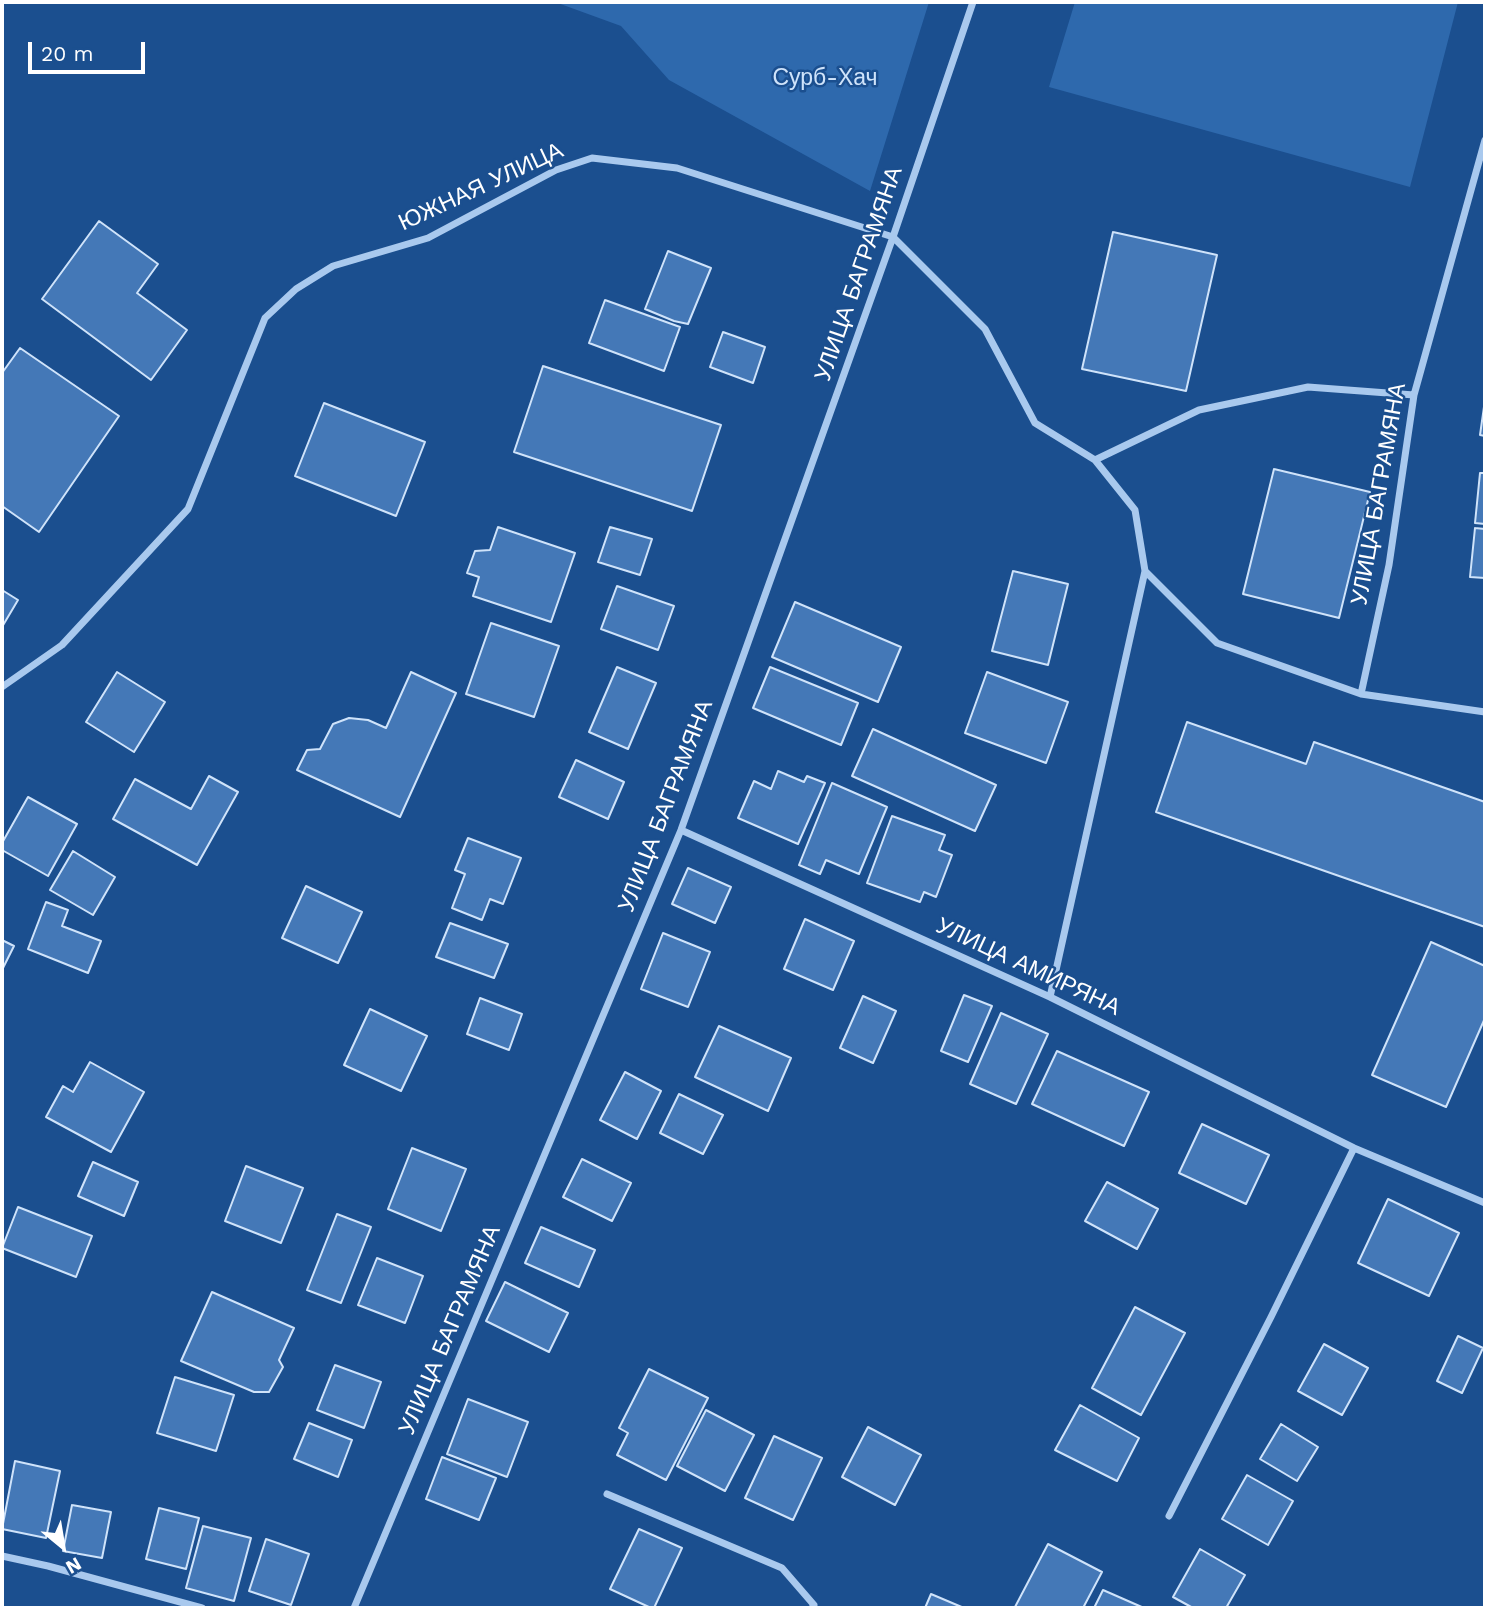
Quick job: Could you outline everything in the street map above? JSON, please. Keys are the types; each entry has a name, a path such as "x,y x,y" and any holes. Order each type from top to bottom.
{"street":[{"name":"УЛИЦА БАГРАМЯНА","path":"354,1608 681,830 893,237 972,2"},
{"name":"УЛИЦА БАГРАМЯНА","path":"1361,694 1389,565 1414,395 1485,140"},
{"name":"ЮЖНАЯ УЛИЦА","path":"2,687 62,645 188,509 265,318 296,289 333,266 428,238 556,170 592,158 677,168 893,237"},
{"path":"893,237 985,329 1035,423 1095,460 1135,510 1145,571 1050,997"},
{"path":"1095,460 1199,410 1308,387 1414,395"},
{"path":"1145,571 1217,643 1361,694 1485,712"},
{"name":"УЛИЦА АМИРЯНА","path":"681,830 1050,997 1354,1147 1485,1203"},
{"path":"1169,1516 1354,1147"},
{"path":"607,1494 782,1569 814,1605 812,1608"},
{"path":"2,1556 202,1608"}],"green space":[{"name":"Сурб-Хач","path":"555,2 929,2 870,191 669,80 621,26"},
{"path":"1075,2 1458,2 1410,187 1049,87"}],"building":[{"path":"99,221 158,264 137,293 187,330 151,380 42,299"},
{"path":"1113,232 1217,255 1186,391 1082,369"},
{"path":"668,251 711,268 688,324 645,309"},
{"path":"605,300 680,327 664,371 589,343"},
{"path":"723,332 765,347 753,383 710,367"},
{"path":"20,348 119,416 39,532 2,506 2,373"},
{"path":"543,366 721,425 692,511 514,452"},
{"path":"1485,400 1485,436 1480,435"},
{"path":"324,403 425,442 396,516 295,476"},
{"path":"1274,469 1370,492 1339,618 1243,594"},
{"path":"1480,473 1485,473 1485,524 1475,523"},
{"path":"498,527 575,553 551,622 473,596 479,577 467,573 475,551 490,550"},
{"path":"610,527 652,539 640,575 598,562"},
{"path":"1475,528 1485,529 1485,578 1470,577"},
{"path":"1013,571 1068,584 1048,665 992,651"},
{"path":"617,586 674,606 658,650 601,629"},
{"path":"2,590 18,600 2,627"},
{"path":"795,602 901,647 878,702 772,657"},
{"path":"491,623 559,646 534,717 466,694"},
{"path":"617,667 656,683 628,749 589,732"},
{"path":"770,667 858,703 841,745 753,708"},
{"path":"117,672 165,702 134,752 86,722"},
{"path":"411,672 456,693 400,817 297,770 307,750 320,749 333,724 349,718 368,720 386,728"},
{"path":"987,672 1068,702 1046,763 965,733"},
{"path":"1187,722 1306,764 1314,742 1485,802 1485,927 1156,812"},
{"path":"873,729 996,785 975,831 852,776"},
{"path":"576,760 624,782 608,819 559,797"},
{"path":"778,771 804,782 807,776 825,783 798,844 738,818 754,781 771,789"},
{"path":"209,776 238,792 197,865 113,819 135,779 191,809"},
{"path":"832,783 887,807 859,874 826,860 820,874 799,865"},
{"path":"28,797 77,824 48,876 2,850 2,843"},
{"path":"892,816 945,835 939,850 952,855 936,897 924,892 920,902 867,883"},
{"path":"468,838 521,858 503,904 490,899 482,920 452,908 465,874 455,870"},
{"path":"73,851 115,877 93,915 50,890"},
{"path":"688,868 731,887 715,923 672,904"},
{"path":"306,886 362,912 338,963 282,938"},
{"path":"46,902 68,910 62,926 101,941 88,973 28,949"},
{"path":"805,919 854,941 833,990 784,969"},
{"path":"450,923 508,944 494,978 436,957"},
{"path":"663,933 710,952 688,1007 641,989"},
{"path":"2,940 14,946 2,970"},
{"path":"1431,942 1485,966 1485,1018 1446,1107 1372,1075"},
{"path":"964,995 992,1006 968,1062 941,1051"},
{"path":"863,996 896,1011 873,1063 840,1048"},
{"path":"480,998 522,1014 509,1050 467,1034"},
{"path":"370,1009 427,1036 401,1091 344,1065"},
{"path":"1001,1013 1048,1034 1016,1104 970,1084"},
{"path":"719,1026 791,1058 768,1111 695,1077"},
{"path":"1057,1051 1149,1092 1124,1146 1032,1104"},
{"path":"90,1062 144,1092 111,1152 46,1117 63,1086 73,1092"},
{"path":"625,1072 661,1091 637,1139 600,1120"},
{"path":"679,1094 723,1115 703,1154 660,1133"},
{"path":"1202,1124 1269,1155 1246,1204 1179,1173"},
{"path":"412,1148 466,1169 441,1231 388,1209"},
{"path":"582,1159 631,1183 612,1221 563,1197"},
{"path":"93,1162 138,1182 124,1216 78,1196"},
{"path":"246,1166 303,1188 281,1243 225,1221"},
{"path":"1107,1182 1158,1209 1137,1249 1085,1221"},
{"path":"1388,1199 1459,1233 1429,1296 1358,1263"},
{"path":"18,1207 92,1236 76,1277 2,1248"},
{"path":"337,1214 371,1227 341,1303 307,1290"},
{"path":"541,1227 595,1250 579,1287 525,1263"},
{"path":"377,1258 423,1276 405,1323 358,1305"},
{"path":"505,1282 568,1313 549,1352 486,1321"},
{"path":"212,1292 294,1328 279,1360 283,1367 269,1392 254,1392 181,1361"},
{"path":"1135,1307 1185,1333 1141,1415 1092,1388"},
{"path":"1458,1336 1483,1348 1462,1393 1437,1381"},
{"path":"1324,1344 1368,1368 1342,1415 1298,1391"},
{"path":"335,1365 381,1382 364,1428 317,1410"},
{"path":"649,1369 708,1398 666,1480 617,1455 628,1433 619,1428"},
{"path":"175,1377 234,1395 216,1451 157,1433"},
{"path":"468,1399 528,1422 507,1477 447,1454"},
{"path":"1080,1405 1139,1438 1117,1481 1055,1450"},
{"path":"706,1410 754,1435 725,1491 677,1466"},
{"path":"309,1423 352,1440 338,1477 294,1459"},
{"path":"1281,1424 1318,1447 1297,1481 1260,1459"},
{"path":"868,1427 921,1455 895,1505 842,1477"},
{"path":"774,1436 822,1458 793,1520 745,1498"},
{"path":"442,1457 496,1478 479,1520 426,1499"},
{"path":"15,1461 60,1471 46,1538 2,1529"},
{"path":"1247,1475 1293,1501 1268,1545 1222,1519"},
{"path":"72,1505 111,1512 102,1558 63,1551"},
{"path":"159,1508 199,1518 186,1569 146,1559"},
{"path":"203,1526 251,1538 234,1601 186,1588"},
{"path":"639,1529 682,1548 654,1608 610,1589"},
{"path":"266,1539 309,1554 291,1605 249,1591"},
{"path":"1048,1544 1102,1572 1083,1608 1015,1607"},
{"path":"1200,1549 1245,1575 1226,1608 1193,1608 1173,1597"},
{"path":"1103,1590 1144,1608 1094,1608"},
{"path":"931,1594 964,1608 925,1608"}]}
